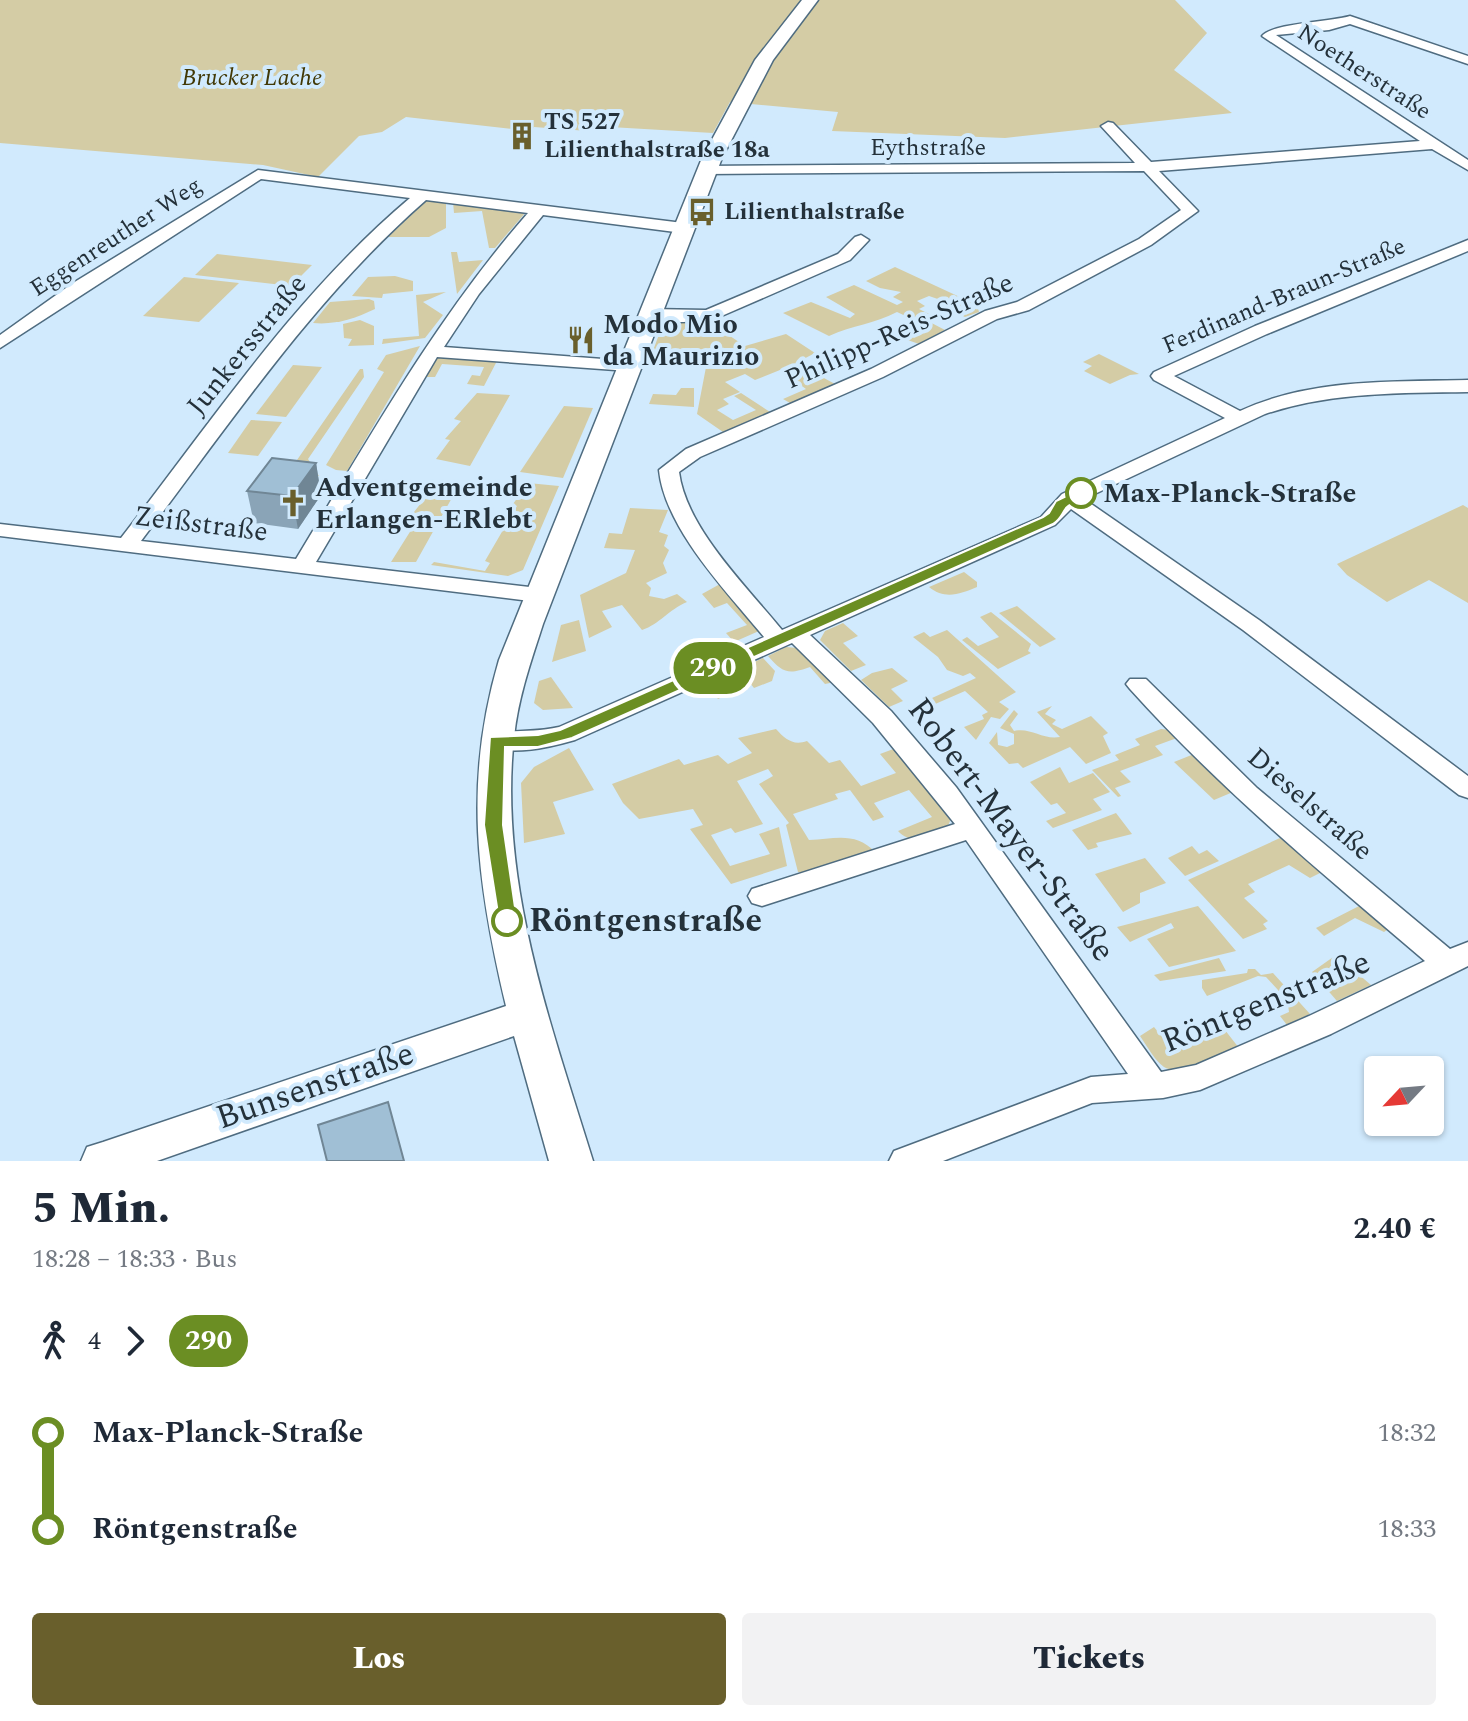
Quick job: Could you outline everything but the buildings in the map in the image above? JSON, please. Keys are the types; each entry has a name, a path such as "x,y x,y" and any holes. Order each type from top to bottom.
{"street":[{"path":"571,1161 529,1015 506,918 494,825 496,741 508,683 538,595 585,484 705,170 757,66 810,0"},
{"name":"Noetherstraße","path":"1466,162 1268,36 1272,32 1329,26 1350,20 1468,60"},
{"path":"1108,126 1150,167"},
{"name":"Eythstraße","path":"705,170 1150,167 1436,144"},
{"name":"Philipp-Reis-Straße","path":"786,635 684,517 668,482 671,467 693,453 877,373 987,317 1023,306 1145,242 1190,211 1150,167"},
{"name":"Eggenreuther Weg","path":"0,343 79,287 258,174 424,194"},
{"path":"424,194 683,228"},
{"name":"Junkersstraße","path":"127,545 256,375 339,276 370,242 424,194"},
{"path":"303,566 432,351 490,265 541,208"},
{"path":"650,314 697,317 718,312 844,257 861,240"},
{"name":"Ferdinand-Braun-Straße","path":"1241,419 1160,376 1261,330 1468,245"},
{"path":"432,351 629,366"},
{"path":"496,741 538,741 566,734 1052,519 1059,506 1069,498 1275,404 1330,392 1468,386"},
{"path":"1069,498 1251,625 1468,789"},
{"name":"Zeißstraße","path":"0,530 538,595"},
{"name":"Robert-Mayer-Straße","path":"786,635 882,717 974,828 1153,1086"},
{"name":"Dieselstraße","path":"1138,684 1178,729 1238,785 1458,958"},
{"path":"762,896 974,828"},
{"name":"Röntgenstraße","path":"905,1161 1080,1093 1103,1088 1153,1086 1200,1077 1254,1055 1458,958"},
{"name":"Bunsenstraße","path":"120,1158 529,1015"}],"green space":[{"name":"Brucker Lache","path":"0,0 1175,0 1207,33 1174,70 1232,113 1005,138 832,131 838,112 730,102 713,133 610,127 588,131 534,127 531,131 406,117 382,132 359,136 318,177 263,165 0,143"},
{"path":"426,201 446,201 446,228 429,237 388,237"},
{"path":"453,202 526,212 495,248 489,248 482,211 454,213"},
{"path":"451,252 457,252 459,262 483,260 457,294"},
{"path":"217,254 312,265 291,286 195,275"},
{"path":"895,267 977,305 979,312 965,317 952,311 964,308 929,296 917,301 925,306 919,309 933,316 922,318 945,330 919,344 899,337 925,325 897,312 829,336 783,313 811,302 850,318 855,314 826,297 854,285 897,305 903,302 893,297 901,292 880,288 866,281"},
{"path":"395,276 413,281 413,291 383,294 382,298 352,296 368,277"},
{"path":"184,277 239,283 199,322 143,316"},
{"path":"446,292 423,302 443,315 425,338 382,344 383,339 419,336 416,295"},
{"path":"374,301 375,309 367,313 337,322 313,323 330,302"},
{"path":"716,317 726,326 727,334 745,346 786,334 815,353 796,363 835,384 790,403 783,399 806,389 780,370 755,380 745,374 725,382 740,392 723,399 729,404 717,410 733,420 756,410 734,396 741,393 770,412 723,432 697,414 707,362 713,359 710,356 699,361 651,356 664,321"},
{"path":"360,320 374,326 374,345 348,346 352,339 344,338 343,324"},
{"path":"420,346 347,471 326,465 384,372 377,369 386,355"},
{"path":"1099,354 1139,374 1110,384 1084,371 1092,366 1083,362"},
{"path":"436,357 498,359 484,386 467,384 472,375 480,376 484,367 442,364 435,377 425,377"},
{"path":"293,365 322,367 286,417 256,414"},
{"path":"360,369 363,369 364,377 308,459 319,476 288,473"},
{"path":"681,388 694,388 694,407 649,404 653,394 676,395"},
{"path":"477,393 510,395 470,466 436,459 450,440 445,439 461,421 454,419"},
{"path":"564,406 593,408 563,478 520,472"},
{"path":"251,420 282,422 258,456 228,453"},
{"path":"528,483 559,486 523,570 508,576 431,565 434,562 485,571 490,563 485,561 517,506 513,504"},
{"path":"443,484 458,487 416,562 391,562 413,527 403,526 425,498 430,498"},
{"path":"1463,505 1468,508 1468,603 1429,580 1387,602 1347,575 1337,564"},
{"path":"630,508 668,510 659,532 668,535 664,546 669,550 663,563 667,573 646,583 651,588 649,596 664,599 677,594 687,602 642,630 622,605 602,611 612,627 589,638 580,595 626,573 635,550 604,548 609,533 622,534"},
{"path":"964,572 977,582 977,587 947,595 929,587"},
{"path":"720,584 759,631 734,642 726,633 747,625 727,603 714,608 702,594"},
{"path":"1017,606 1056,639 1040,647 999,613"},
{"path":"991,612 1031,644 1028,651 1031,653 998,669 962,640 967,637 978,646 999,637 980,617"},
{"path":"579,620 586,651 552,662 561,625"},
{"path":"843,623 858,636 843,643 866,665 851,671 820,640 825,631"},
{"path":"947,630 1016,692 999,702 1009,709 1000,719 991,717 976,740 964,727 984,719 982,715 988,712 965,691 926,708 921,703 976,678 970,673 963,676 947,670 938,657 913,637 924,632 930,637"},
{"path":"786,647 798,648 835,682 825,684 810,667 786,671 768,656"},
{"path":"763,658 775,671 772,681 754,688 750,683 718,699 707,684"},
{"path":"892,668 908,681 891,689 903,701 889,707 861,680 872,673"},
{"path":"551,677 573,708 543,710 534,703 539,681"},
{"path":"1052,706 1045,714 1056,720 1052,724 1062,729 1091,716 1108,733 1103,736 1111,753 1086,764 1070,747 1023,768 1018,763 1009,764 989,743 997,732 998,745 1007,747 1014,744 1014,734 1000,728 1014,710 1018,714 1010,725 1014,731 1060,737 1037,712"},
{"path":"776,729 790,741 807,741 829,763 840,760 861,786 896,773 880,754 896,748 951,815 949,823 938,835 912,839 898,831 932,817 909,790 874,803 884,817 873,821 850,790 835,794 838,799 793,814 809,840 853,839 876,853 807,873 798,872 786,825 789,823 759,784 773,776 768,769 737,781 763,824 735,833 731,828 711,835 730,866 770,854 759,834 779,827 787,866 731,884 690,829 703,825 693,809 639,819 623,803 612,784 679,759 684,765 718,755 728,764 752,753 738,738"},
{"path":"1161,729 1170,730 1177,738 1155,746 1163,755 1120,771 1131,782 1115,788 1121,796 1118,797 1092,770 1119,760 1115,755 1140,745 1135,739"},
{"path":"569,748 594,790 553,802 565,834 524,843 521,783 534,767"},
{"path":"1194,754 1233,792 1214,800 1174,762"},
{"path":"1060,767 1069,783 1093,773 1110,792 1093,799 1102,810 1053,828 1046,821 1066,813 1057,803 1051,805 1030,782"},
{"path":"1116,813 1132,834 1096,843 1098,847 1088,850 1072,830"},
{"path":"1280,838 1324,871 1310,878 1289,865 1248,884 1255,892 1244,898 1268,921 1263,924 1267,929 1243,939 1188,880"},
{"path":"1192,846 1199,854 1207,850 1219,861 1185,876 1168,858"},
{"path":"1145,858 1166,883 1140,893 1140,903 1123,912 1095,874"},
{"path":"1363,904 1391,927 1384,932 1355,918 1324,936 1316,928"},
{"path":"1198,906 1236,951 1169,967 1147,939 1174,928 1171,923 1130,942 1117,927"},
{"path":"1336,955 1371,985 1337,1001 1312,972"},
{"path":"1219,958 1226,971 1160,981 1154,975"},
{"path":"1248,969 1255,969 1261,975 1273,973 1310,1014 1287,1025 1280,1016 1289,1012 1288,1005 1279,998 1278,990 1266,977 1258,976 1207,996 1202,988 1202,980 1247,973"},
{"path":"1221,1025 1239,1048 1180,1070 1164,1067 1140,1036 1154,1027 1173,1050 1207,1037 1208,1030"}],"bus line":[{"name":"290","path":"507,921 494,825 496,741 538,741 566,734 1048,521 1055,516 1061,504 1081,493"}],"place":[{"name":"TS 527 Lilienthalstraße 18a","path":"522,136"},
{"name":"Lilienthalstraße","path":"702,212"},
{"name":"Modo Mio da Maurizio","path":"581,340"},
{"name":"Max-Planck-Straße","path":"1081,493"},
{"name":"Adventgemeinde Erlangen-ERlebt","path":"293,503"},
{"name":"Röntgenstraße","path":"507,921"}]}
